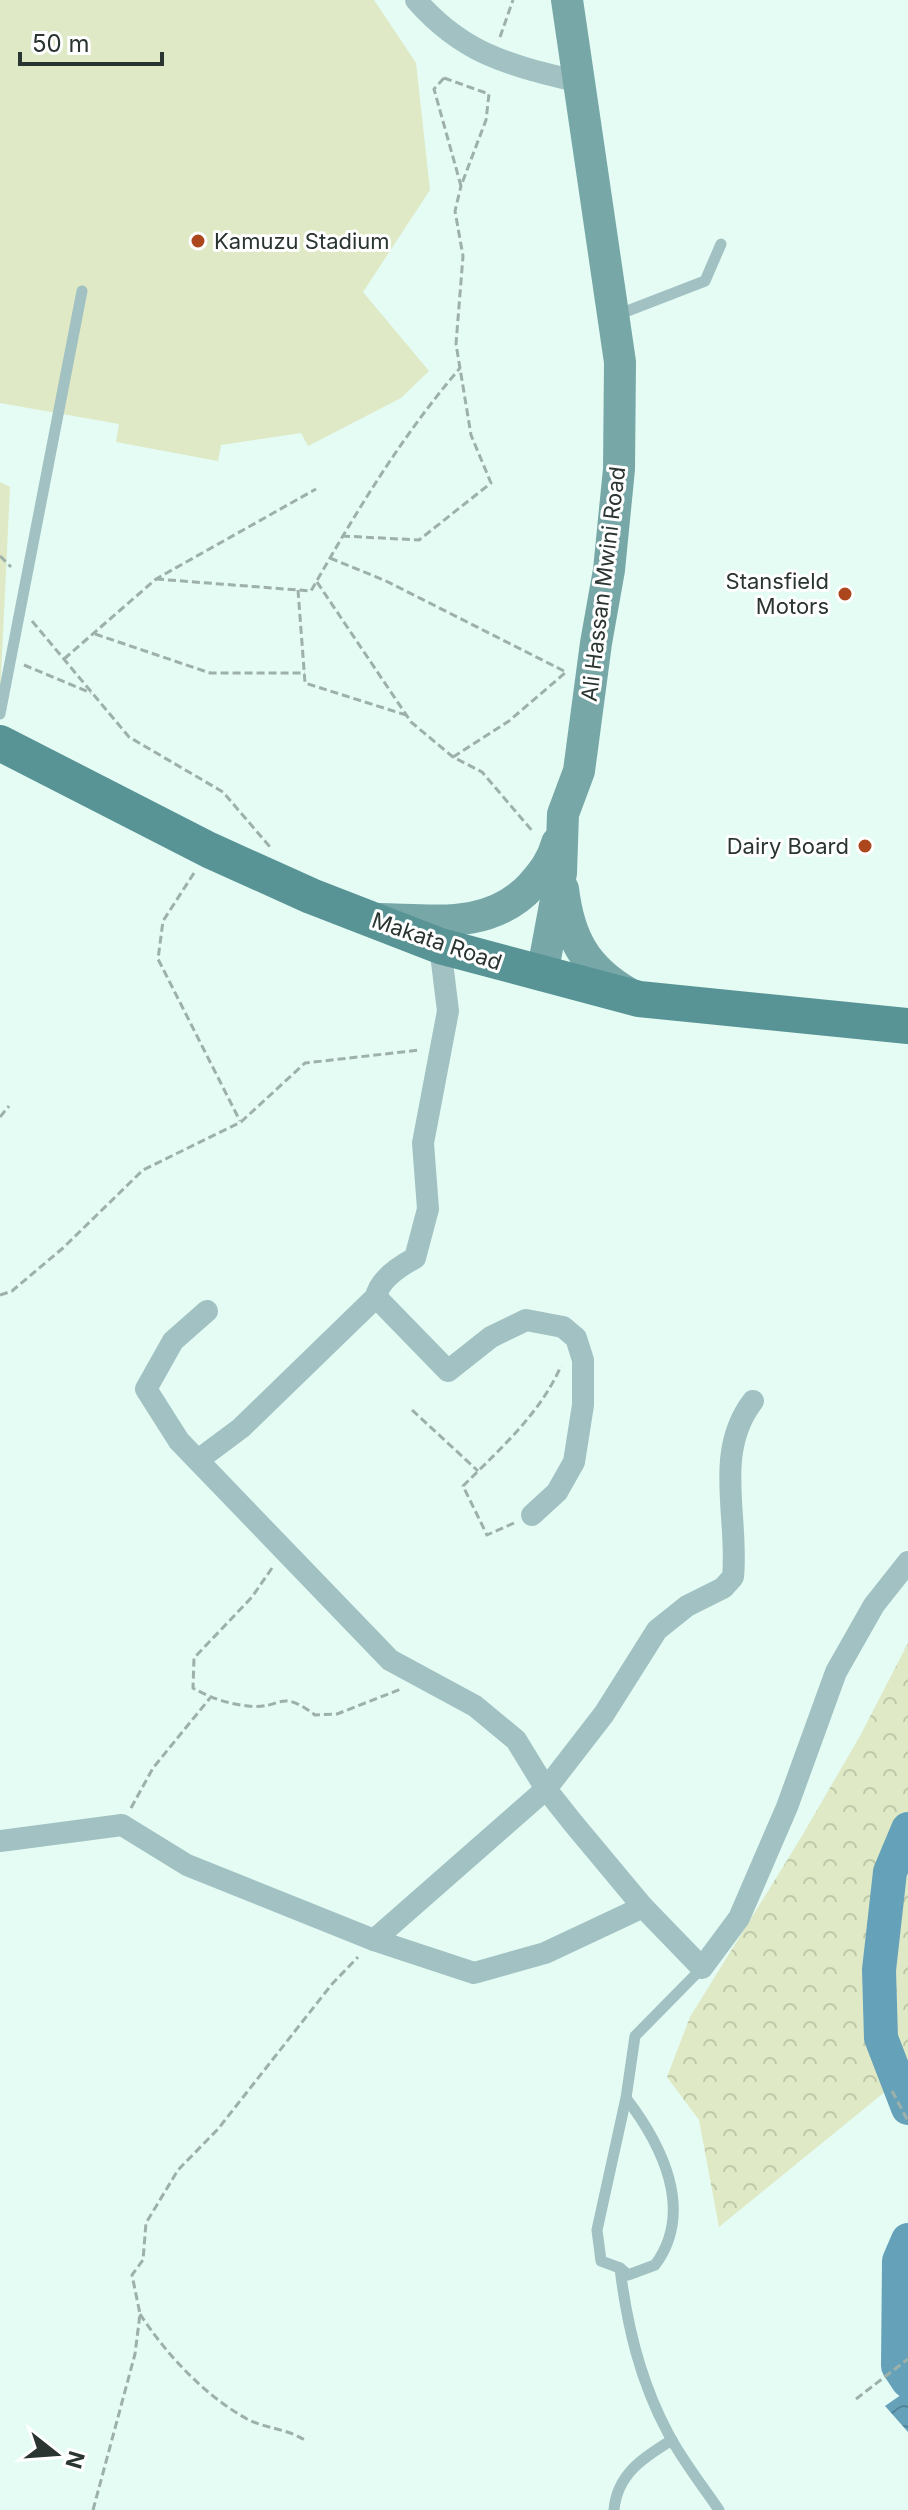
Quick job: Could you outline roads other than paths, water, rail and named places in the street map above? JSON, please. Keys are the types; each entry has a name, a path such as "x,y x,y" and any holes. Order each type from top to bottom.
{"main road":[{"name":"Ali Hassan Mwini Road","path":"542,975 563,814 579,771 609,570 619,469 620,362 567,0"},
{"name":"Makata Road","path":"0,743 209,850 440,946 639,999 908,1026"},
{"path":"372,919 466,920 499,912 557,865 572,929 591,967 639,999"}],"street":[{"path":"416,0 433,19 492,60 579,82"},
{"path":"198,1460 241,1428 376,1297 377,1289 388,1278 415,1258 428,1209 423,1143 444,1047 448,1011 440,946"},
{"path":"376,1297 448,1371 491,1337 526,1320 563,1327 575,1338 583,1360 583,1405 577,1450 557,1492 532,1515"},
{"path":"207,1311 173,1341 146,1389 179,1441 390,1660 497,1720 516,1740 546,1789 643,1907 702,1968 739,1918 787,1807 836,1672 874,1605 908,1562"},
{"path":"374,1940 546,1789 604,1714 657,1630 687,1606 723,1588 733,1577 730,1457 737,1429 753,1401"},
{"path":"0,1841 122,1825 187,1865 374,1940 474,1973 545,1953 643,1907"}],"lane":[{"path":"613,317 705,281 721,244"},
{"path":"0,714 82,291"},
{"path":"626,2098 665,2158 672,2192 673,2234 655,2265 628,2275 620,2268 601,2261 597,2230 626,2098 635,2036 702,1968"},
{"path":"620,2268 626,2323 645,2380 672,2440 719,2510"},
{"path":"614,2510 618,2490 628,2472 643,2457 672,2440"}],"water":[{"path":"908,2390 908,2432 885,2406"}],"waterway":[{"path":"908,1829 890,1872 879,1970 881,2038 908,2108"},
{"path":"908,2240 899,2261 898,2366 908,2381"}],"place":[{"name":"Kamuzu Stadium","path":"198,241"},
{"name":"Stansfield Motors","path":"845,594"},
{"name":"Dairy Board","path":"865,846"}]}
